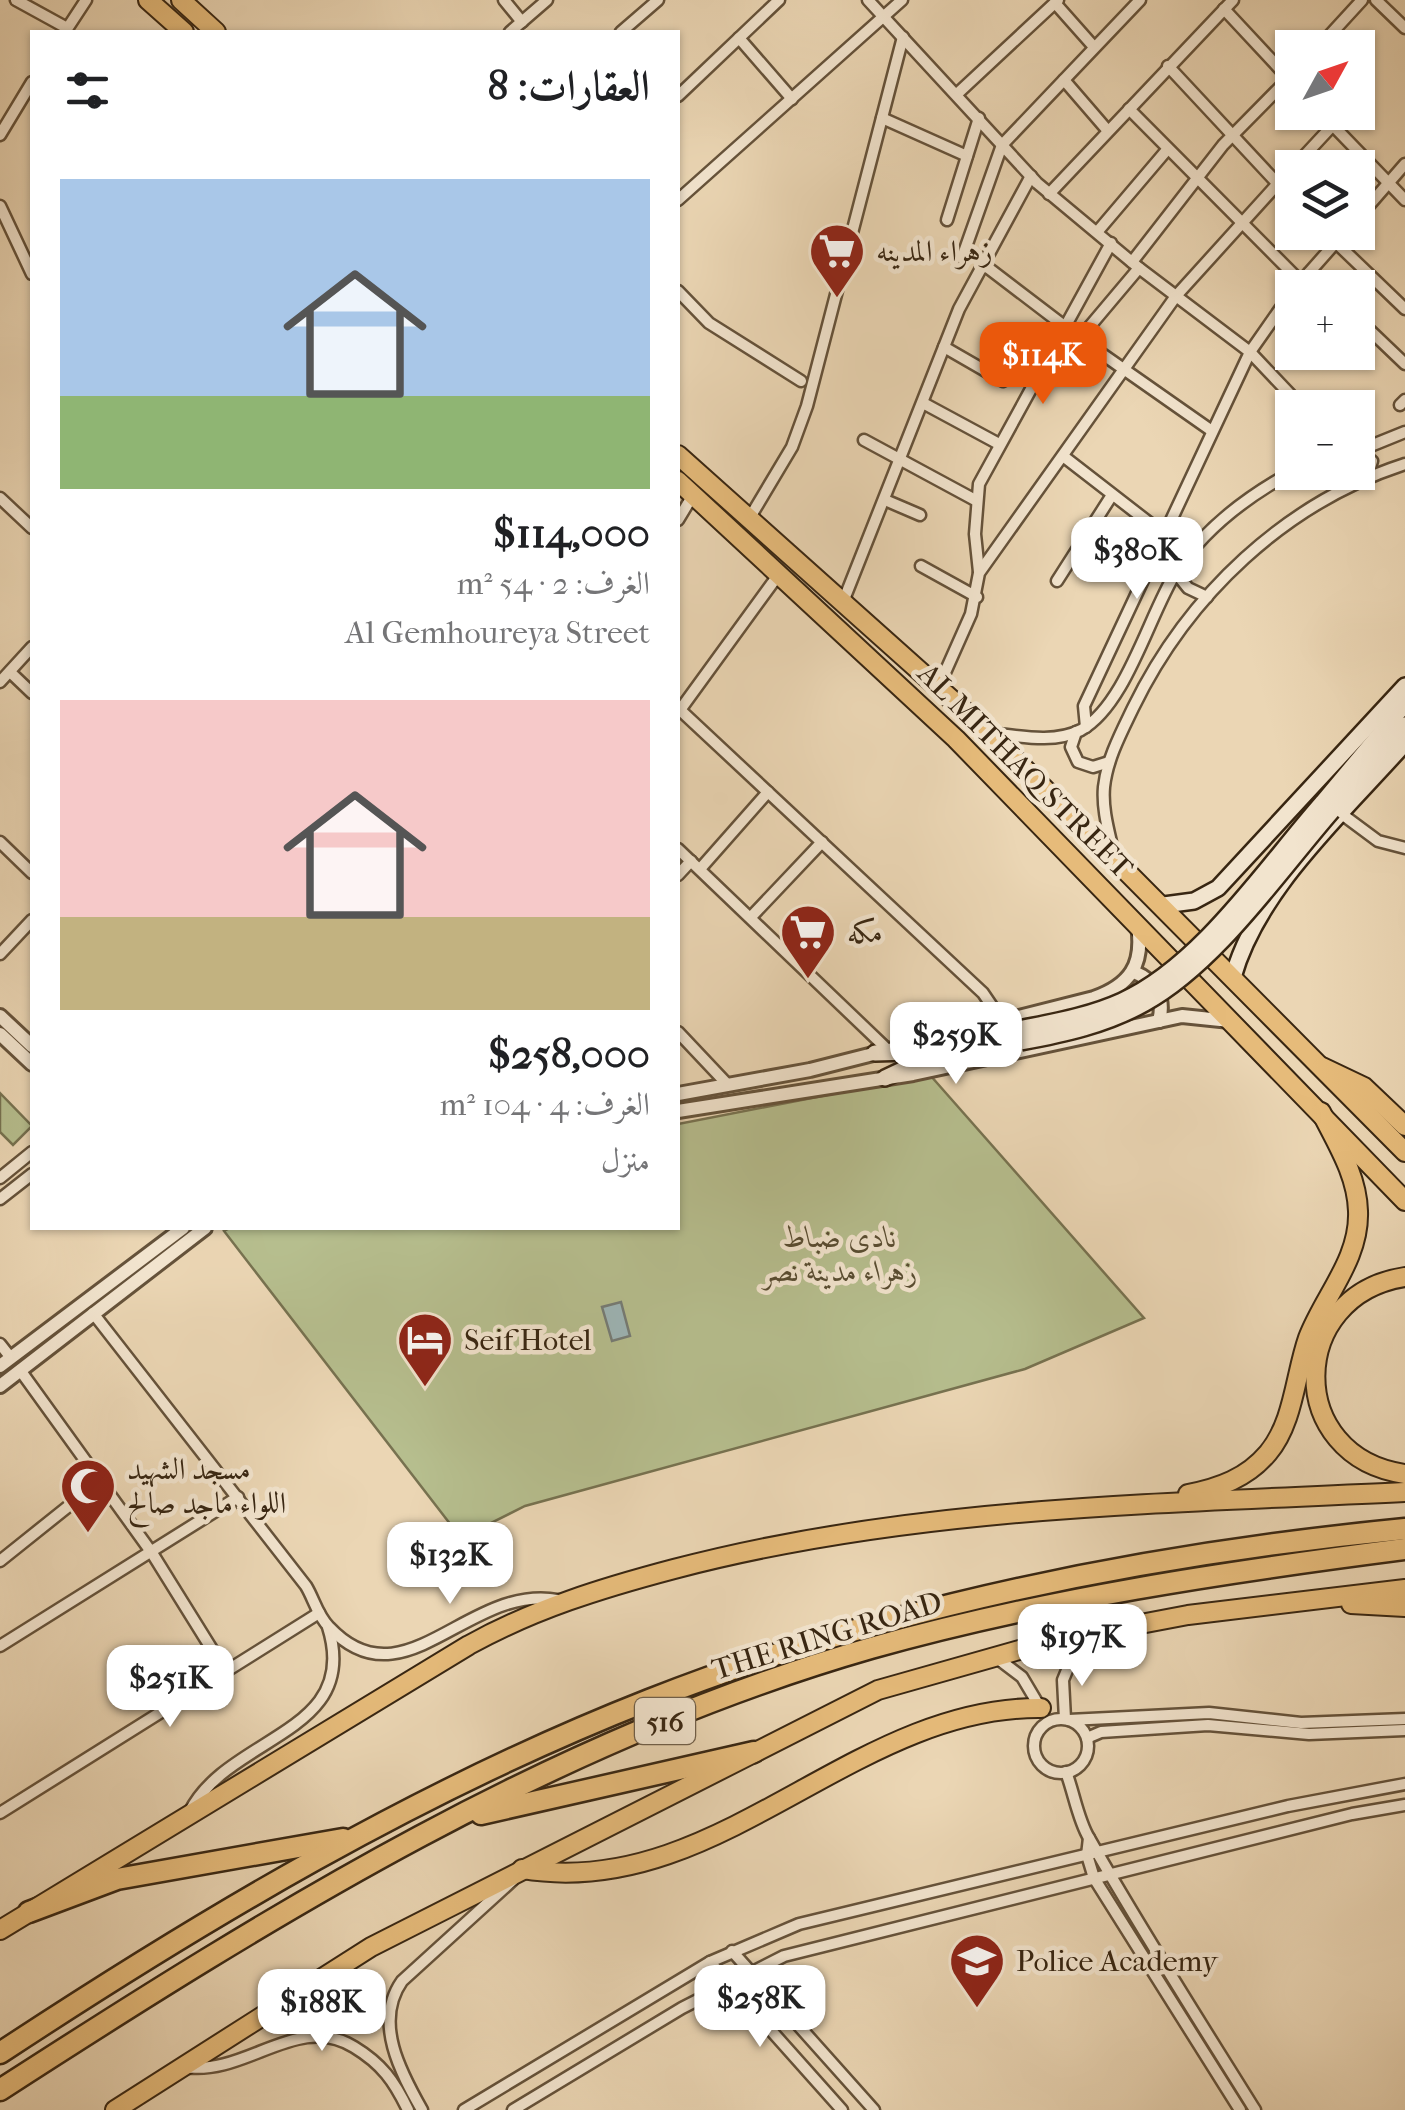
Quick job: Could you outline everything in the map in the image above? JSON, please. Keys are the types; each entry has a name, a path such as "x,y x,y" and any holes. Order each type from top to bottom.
{"highway":[{"name":"THE RING ROAD","path":"0,2053 214,1918 360,1837 460,1784 606,1717 829,1638 1115,1569 1306,1538 1405,1529"},
{"name":"THE RING ROAD","path":"0,2090 263,1924 436,1826 653,1726 871,1648 1184,1580 1405,1549"},
{"name":"516","path":"436,1826 754,1752"},
{"path":"29,1912 118,1879 360,1837"}],"main road":[{"path":"148,0 182,30"},
{"path":"181,0 214,30"},
{"name":"AL MITHAQ STREET","path":"680,457 939,686 1164,905 1405,1152"},
{"name":"AL MITHAQ STREET","path":"680,483 918,702 1405,1200"},
{"path":"1164,905 1194,901 1218,888 1405,686"},
{"path":"1233,977 1254,921 1405,704"},
{"path":"1332,810 1405,725"},
{"path":"884,1078 918,1062 1020,1036 1105,1008 1166,974 1405,743"},
{"path":"1218,888 1219,900 1229,915 1254,921"},
{"path":"881,1051 909,1052 1020,1036"},
{"path":"1322,1067 1364,1087 1405,1126"},
{"path":"1104,1507 1227,1484 1260,1462 1277,1440 1307,1342 1348,1260 1358,1219 1352,1176 1320,1112"},
{"path":"1405,1277 1364,1291 1336,1315 1320,1343 1314,1369 1318,1406 1332,1434 1366,1462 1405,1474"},
{"path":"0,1930 468,1645 562,1601 715,1558 847,1530 1104,1507 1405,1492"},
{"name":"516","path":"115,2110 342,1964 878,1690 993,1655 1082,1636 1188,1616 1405,1589"},
{"name":"516","path":"1321,1598 1405,1606"},
{"path":"520,1870 610,1871 645,1865 712,1838 938,1724 991,1710 1042,1716"}],"street":[{"path":"16,0 66,30 86,0"},
{"path":"504,0 522,22"},
{"path":"512,30 547,0"},
{"path":"623,30 658,0"},
{"path":"680,94 779,0"},
{"path":"868,0 1049,194 1250,352 1286,390"},
{"path":"680,198 902,0"},
{"path":"962,258 1002,144 1140,0"},
{"path":"1049,194 1234,0"},
{"path":"1334,30 1362,0"},
{"path":"1376,0 1405,28"},
{"path":"957,94 1056,2 1094,47"},
{"path":"1224,9 1275,62"},
{"path":"739,38 792,99"},
{"path":"749,520 798,433 903,38"},
{"path":"1168,66 1275,181"},
{"path":"1064,80 1108,131"},
{"path":"0,134 30,89"},
{"path":"983,264 1080,338 1195,179 1275,94"},
{"path":"1129,108 1281,270"},
{"path":"882,118 967,156"},
{"path":"947,220 979,118"},
{"path":"1310,150 1328,130"},
{"path":"1336,130 1405,200"},
{"path":"1098,231 1166,151"},
{"path":"1375,198 1405,164"},
{"path":"843,602 944,347 1031,176"},
{"path":"979,573 1176,296 1275,187"},
{"path":"0,206 30,270"},
{"path":"939,686 977,597 979,484 1111,243"},
{"path":"1312,270 1330,250"},
{"path":"1343,250 1405,309"},
{"path":"680,293 709,323 801,381"},
{"path":"1081,730 1084,706 1212,431 1250,352 1275,317"},
{"path":"1375,335 1405,364"},
{"path":"944,347 1003,381"},
{"path":"1095,350 1212,431"},
{"path":"923,403 999,444"},
{"path":"1375,444 1405,432"},
{"path":"864,440 976,501"},
{"path":"1063,456 1165,535"},
{"path":"1375,475 1405,464"},
{"path":"1109,762 1093,767 1078,762 1071,747 1081,730 1101,715 1118,688 1176,572 1232,512 1275,483"},
{"path":"1114,856 1104,805 1109,762 1152,673 1206,597 1270,535 1347,490"},
{"path":"680,517 693,495"},
{"path":"1058,581 1112,495"},
{"path":"0,498 30,522"},
{"path":"886,500 920,515"},
{"path":"920,566 977,597"},
{"path":"1176,572 1188,588 1206,597"},
{"path":"680,708 780,573"},
{"path":"30,650 4,676 30,692"},
{"path":"680,710 983,992 1002,1021"},
{"path":"988,733 1049,738 1081,730"},
{"path":"680,874 695,865 768,792"},
{"path":"1332,810 1378,841 1405,848"},
{"path":"0,842 30,871"},
{"path":"751,917 822,842"},
{"path":"680,851 751,917 881,1051"},
{"path":"0,954 30,922"},
{"path":"1138,923 1140,949 1134,972 1123,985 1094,998 881,1051 682,1093 684,1110 884,1078 1159,1021 1201,1015 1235,1023"},
{"path":"1134,972 1157,989 1162,1008 1159,1021"},
{"path":"0,1016 30,1044"},
{"path":"0,1034 30,1062"},
{"path":"680,1034 728,1085"},
{"path":"0,1178 30,1154"},
{"path":"0,1198 30,1176"},
{"path":"0,1344 5,1362 177,1230"},
{"path":"0,1386 201,1230"},
{"path":"93,1313 306,1586 328,1626 362,1649 397,1654 423,1646 498,1603 534,1598 562,1601"},
{"path":"20,1370 152,1553 226,1672"},
{"path":"0,1561 100,1481"},
{"path":"0,1646 238,1497"},
{"path":"0,1813 319,1613"},
{"path":"189,1814 224,1768 298,1725 318,1705 333,1668 328,1626"},
{"path":"1082,1636 1063,1680 1067,1720 1087,1738"},
{"path":"993,1655 1022,1678 1042,1716 1033,1746 1044,1768 1066,1772 1082,1764 1087,1738"},
{"path":"1042,1716 1067,1720 1199,1714 1302,1723 1405,1719"},
{"path":"1087,1738 1100,1732 1208,1724 1323,1734 1405,1730"},
{"path":"1066,1772 1088,1838 1087,1855 1094,1878 1240,2110"},
{"path":"464,2110 710,1962 800,1924 1288,1806 1405,1784"},
{"path":"513,2110 727,1983 784,1956 1352,1814 1405,1806"},
{"path":"1088,1838 1255,2110"},
{"path":"422,2110 394,2061 394,1996 402,1981 504,1890 520,1870"},
{"path":"732,1951 874,2110"},
{"path":"710,1962 842,2110"},
{"path":"181,2066 223,2066 307,2036 326,2034 384,2067 408,2110"}],"green space":[{"name":"نادى ضباط زهراء مدينة نصر","path":"930,1075 1144,1318 1025,1369 525,1506 461,1538 224,1231 680,1230 680,1124"},
{"path":"0,1093 30,1128 13,1145 0,1132"}],"water":[{"path":"621,1302 630,1336 612,1341 602,1307"}],"place":[{"name":"زهراء المدينه","path":"837,300"},
{"name":"مكه","path":"808,981"},
{"name":"Seif Hotel","path":"425,1389"},
{"name":"مسجد الشهيد اللواء ماجد صالح","path":"88,1535"},
{"name":"Police Academy","path":"977,2010"}]}
